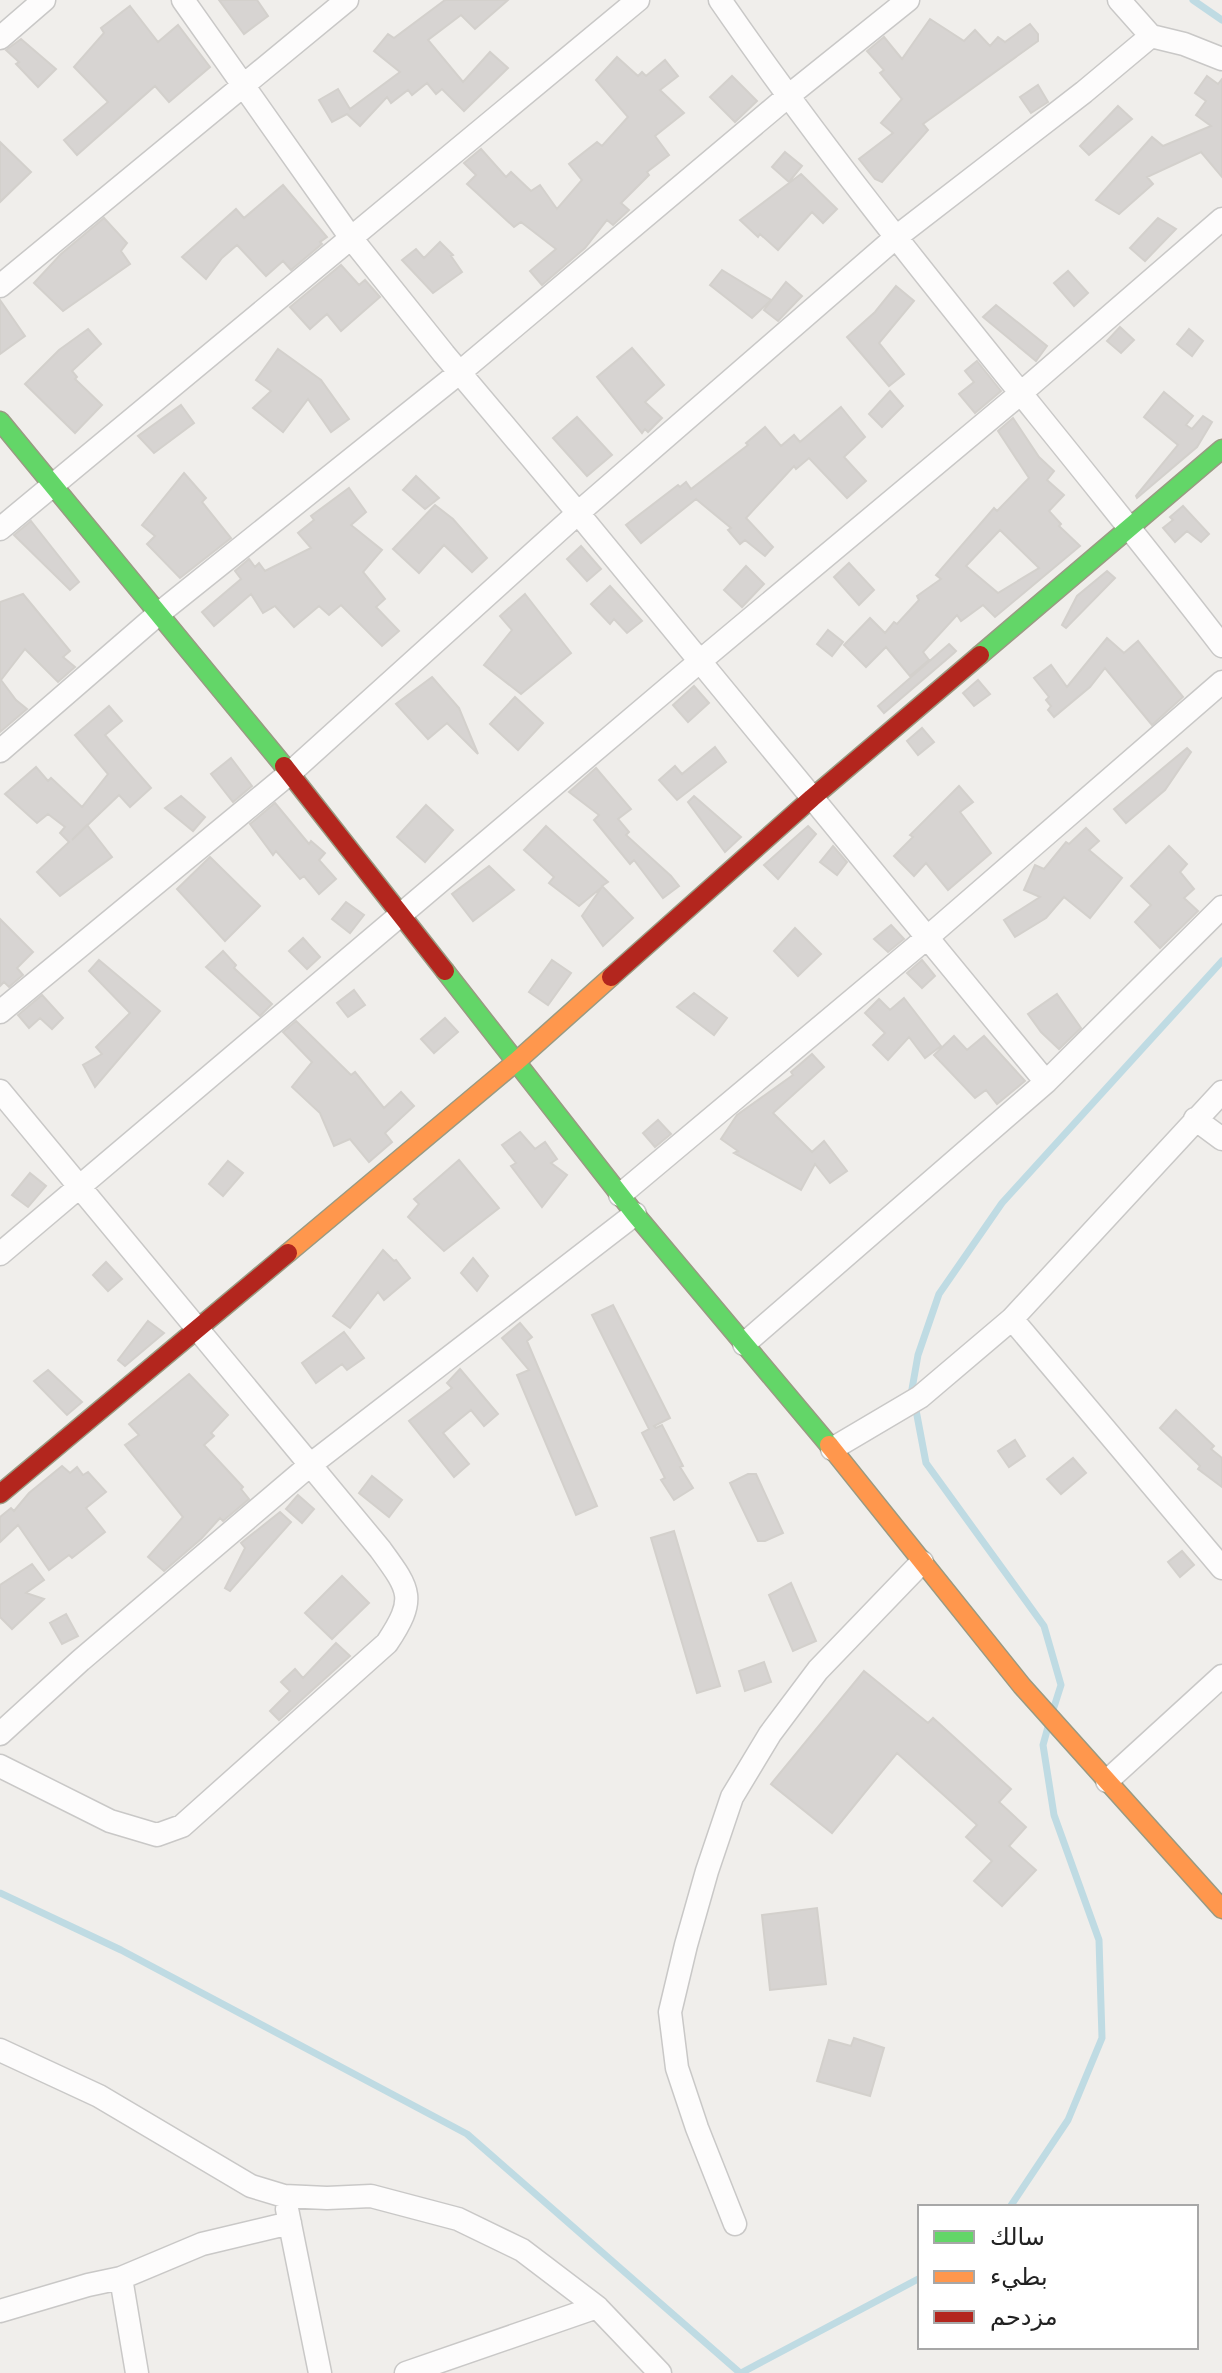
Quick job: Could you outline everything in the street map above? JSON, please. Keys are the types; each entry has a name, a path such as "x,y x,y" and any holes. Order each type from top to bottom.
{"street":[{"path":"0,38 44,0"},
{"path":"183,0 351,238 459,373 929,936 1046,1082"},
{"path":"0,286 347,0"},
{"path":"0,529 638,0"},
{"path":"720,0 787,97 895,238 1130,526 1222,646"},
{"path":"0,751 157,615 459,373 787,97 908,0"},
{"path":"1119,0 1151,36 1184,44 1222,59"},
{"path":"0,1012 290,773 578,513 895,238 1084,92 1151,36"},
{"path":"0,1254 1021,393 1222,219"},
{"path":"0,421 290,773 635,1214 832,1449 1022,1686 1222,1909"},
{"path":"0,1494 517,1061 812,798 1222,449"},
{"path":"620,1195 929,936 1222,682"},
{"path":"744,1344 1046,1082 1222,907"},
{"path":"0,1091 199,1328 403,1581 408,1602 400,1623 387,1643 182,1826 157,1835 110,1821 0,1766"},
{"path":"832,1449 920,1397 1012,1319 1222,1092"},
{"path":"1195,1119 1222,1139"},
{"path":"0,1734 81,1660 310,1465 635,1214"},
{"path":"1012,1319 1222,1568"},
{"path":"735,2224 677,2068 670,2012 686,1945 732,1797 770,1734 818,1670 922,1562"},
{"path":"1101,1774 1222,1676"},
{"path":"0,2050 99,2096 251,2186 284,2196 371,2196 458,2219 522,2250 597,2307 660,2373"},
{"path":"284,2196 320,2373"},
{"path":"0,2311 121,2278 202,2244 290,2223"},
{"path":"121,2278 137,2373"},
{"path":"406,2373 597,2307"}],"building":[{"path":"219,0 257,0 268,16 244,34"},
{"path":"445,0 508,0 475,29 461,15 428,40 463,82 490,52 508,68 464,111 442,89 436,94 427,83 412,95 408,90 391,103 387,97 360,126 347,114 332,122 319,100 338,89 350,109 400,72 374,51 388,34 394,38"},
{"path":"130,6 158,42 178,25 210,67 169,102 155,86 77,155 64,140 108,102 74,67 104,33 101,28"},
{"path":"930,19 964,41 975,30 990,46 998,37 1005,42 1030,24 1038,34 1038,41 923,124 928,130 882,182 875,179 859,159 893,133 881,123 902,99 880,73 884,70 867,51 884,37 902,59"},
{"path":"21,39 56,69 38,87 6,50"},
{"path":"617,57 638,76 642,72 646,76 665,60 678,76 660,90 684,113 655,136 669,155 647,172 649,175 621,203 629,210 613,225 607,220 585,248 542,285 530,271 556,249 521,222 514,227 467,184 476,175 464,163 481,149 506,177 511,172 531,191 540,185 557,209 582,180 569,164 597,142 602,146 628,117 596,80"},
{"path":"732,76 757,101 735,122 710,97"},
{"path":"1207,76 1218,84 1222,79 1222,177 1201,152 1147,177 1153,184 1119,214 1096,200 1152,137 1163,146 1211,126 1196,115 1206,101 1195,93"},
{"path":"1038,85 1048,102 1031,113 1020,97"},
{"path":"1118,106 1132,119 1089,155 1080,146"},
{"path":"0,142 31,172 0,202"},
{"path":"785,152 802,166 789,182 772,167"},
{"path":"801,174 837,209 823,223 812,212 778,250 740,220"},
{"path":"283,185 327,237 291,270 283,261 266,276 237,245 206,279 182,257 236,209 244,218"},
{"path":"104,218 127,243 121,251 130,264 63,311 34,283 61,254"},
{"path":"1158,218 1176,229 1145,261 1130,248"},
{"path":"440,242 453,255 462,272 433,293 402,260 416,249 424,258"},
{"path":"341,265 359,285 365,280 380,297 341,331 327,314 310,329 290,307"},
{"path":"722,270 771,300 752,318 710,285"},
{"path":"1068,271 1088,293 1074,306 1054,283"},
{"path":"786,282 802,296 778,321 764,310"},
{"path":"896,286 914,301 879,343 904,374 889,386 847,337 875,312"},
{"path":"0,300 25,336 0,354"},
{"path":"996,305 1047,346 1036,361 983,317"},
{"path":"1120,327 1134,340 1121,353 1107,341"},
{"path":"88,329 101,344 72,371 77,377 75,379 102,405 75,433 25,384 59,350"},
{"path":"1189,329 1203,341 1192,356 1177,344"},
{"path":"632,348 664,385 645,402 662,418 648,432 645,429 642,433 597,377"},
{"path":"278,349 321,380 349,419 331,432 308,399 283,432 253,408 271,391 256,380"},
{"path":"977,361 1001,391 975,413 959,394 974,382 965,371"},
{"path":"890,391 903,406 882,427 869,414"},
{"path":"1164,392 1193,416 1186,425 1192,429 1203,416 1212,422 1197,447 1137,498 1178,445 1144,417"},
{"path":"181,405 194,423 154,453 138,436"},
{"path":"841,407 865,437 844,457 866,481 847,498 809,458 796,469 794,466 746,518 773,547 765,556 745,540 740,544 728,530 731,528 696,499 641,543 626,525 678,485 680,487 686,482 691,489 748,445 746,443 765,427 781,446 794,435 800,442"},
{"path":"577,417 612,455 587,476 553,438"},
{"path":"1013,418 1039,457 1054,471 1047,480 1064,495 1049,511 1061,524 1059,526 1080,546 995,617 983,605 961,621 957,615 923,652 929,660 910,676 886,647 866,667 844,645 870,618 885,633 894,622 897,624 919,600 917,596 941,579 936,575 994,508 997,511 1029,478 998,431","holes":["1000,530 1039,568 998,593 966,566"]},
{"path":"184,473 206,498 202,502 231,538 180,578 147,544 155,536 142,525"},
{"path":"416,476 439,498 425,509 403,490"},
{"path":"349,488 366,512 351,525 382,550 363,572 385,599 376,607 399,631 382,646 341,605 329,615 319,606 294,627 275,606 263,613 251,594 214,626 202,612 241,579 235,571 249,559 255,567 259,563 265,571 311,548 298,533 314,520 311,516"},
{"path":"435,505 453,519 487,558 472,572 444,545 419,573 393,549"},
{"path":"1183,506 1209,534 1201,542 1187,531 1175,542 1163,528"},
{"path":"31,521 79,582 70,590 14,535"},
{"path":"581,546 601,569 587,581 567,559"},
{"path":"849,563 874,590 859,605 834,577"},
{"path":"746,566 764,584 742,607 724,590"},
{"path":"1107,571 1115,578 1066,628 1062,625 1077,596"},
{"path":"610,586 642,621 627,633 614,619 610,624 591,604"},
{"path":"23,594 70,651 63,657 75,667 58,682 25,649 1,680 27,709 0,732 0,602"},
{"path":"525,594 571,653 521,694 484,665 512,630 500,616"},
{"path":"828,630 843,642 832,656 817,644"},
{"path":"1107,638 1124,653 1138,641 1183,697 1152,725 1105,668 1090,687 1054,717 1048,710 1051,706 1046,700 1049,697 1034,678 1051,665 1067,687"},
{"path":"949,644 956,651 884,713 878,706"},
{"path":"432,677 459,708 478,754 447,723 428,739 396,704"},
{"path":"978,680 990,694 974,706 963,693"},
{"path":"694,686 709,703 688,722 673,705"},
{"path":"515,697 543,723 518,750 490,724"},
{"path":"109,706 122,721 105,735 151,788 130,807 119,795 87,825 112,857 60,896 37,872 69,842 60,833 65,827 48,814 37,823 5,794 36,767 48,781 51,778 82,807 108,774 75,735"},
{"path":"922,728 934,742 918,755 907,741"},
{"path":"715,747 726,762 677,800 659,780 675,766 682,774"},
{"path":"1187,748 1191,752 1165,790 1126,823 1114,809"},
{"path":"231,758 252,786 233,802 211,774"},
{"path":"596,768 631,809 618,819 629,832 626,835 679,886 663,898 634,860 630,864 594,820 599,815 569,792"},
{"path":"959,786 973,802 960,812 991,853 948,890 926,863 914,876 894,856 913,837 910,835"},
{"path":"181,796 205,817 193,831 165,808"},
{"path":"694,796 741,837 725,852 688,802"},
{"path":"275,803 309,844 311,841 325,853 319,860 336,879 319,894 304,876 300,879 276,851 273,855 250,824"},
{"path":"426,805 453,830 425,862 397,837"},
{"path":"546,826 608,882 602,886 633,918 603,946 582,916 602,887 579,906 549,883 554,877 524,850"},
{"path":"808,826 816,834 778,879 764,865"},
{"path":"1086,828 1099,841 1089,850 1122,878 1090,918 1064,897 1046,918 1015,937 1004,920 1040,897 1024,890 1035,865 1044,869 1066,842 1069,844"},
{"path":"833,846 847,862 837,875 820,862"},
{"path":"1169,846 1187,864 1180,872 1194,889 1184,898 1198,911 1160,948 1135,922 1151,905 1131,886"},
{"path":"210,857 260,906 225,941 177,889"},
{"path":"489,866 514,890 473,921 452,894"},
{"path":"346,902 364,915 350,933 332,919"},
{"path":"0,919 33,952 17,968 23,975 9,987 4,982 0,986"},
{"path":"891,925 904,939 888,952 874,939"},
{"path":"795,928 821,954 798,976 774,951"},
{"path":"303,938 320,957 307,969 289,951"},
{"path":"223,951 236,965 234,968 272,1004 260,1016 206,967"},
{"path":"99,960 160,1011 95,1087 83,1065 102,1054 96,1047 130,1013 89,971"},
{"path":"552,960 571,973 548,1005 529,992"},
{"path":"922,960 935,976 922,988 907,973"},
{"path":"354,990 365,1005 348,1017 337,1003"},
{"path":"694,993 727,1018 714,1035 677,1007"},
{"path":"1057,994 1081,1028 1059,1049 1028,1014"},
{"path":"42,995 63,1018 52,1029 40,1018 29,1028 18,1015"},
{"path":"904,998 941,1046 925,1058 909,1037 888,1060 873,1045 885,1033 865,1013 879,999 890,1010"},
{"path":"445,1018 458,1032 434,1053 421,1039"},
{"path":"296,1021 351,1075 355,1072 384,1108 401,1092 414,1106 385,1133 392,1142 369,1162 350,1139 334,1146 320,1113 292,1087 312,1062 283,1032"},
{"path":"954,1036 967,1050 984,1036 1025,1081 997,1104 986,1090 975,1098 934,1055"},
{"path":"812,1054 824,1067 773,1113 812,1152 824,1141 847,1171 830,1183 815,1164 801,1190 734,1153 738,1151 721,1139 737,1115 793,1075 791,1072"},
{"path":"658,1120 671,1134 655,1147 643,1133"},
{"path":"520,1132 535,1149 545,1142 557,1159 551,1163 567,1175 542,1207 511,1166 516,1163 502,1145"},
{"path":"459,1160 499,1208 444,1251 408,1217 419,1204 414,1199"},
{"path":"228,1161 243,1173 223,1196 209,1184"},
{"path":"30,1173 46,1186 28,1207 12,1195"},
{"path":"383,1250 396,1260 410,1278 384,1300 378,1292 350,1328 333,1316"},
{"path":"473,1258 488,1276 477,1291 461,1273"},
{"path":"106,1262 122,1279 108,1291 93,1275"},
{"path":"613,1305 670,1418 654,1426 662,1425 693,1488 674,1500 661,1480 665,1478 642,1433 649,1429 592,1315"},
{"path":"148,1321 164,1333 125,1366 118,1360"},
{"path":"520,1323 532,1337 527,1341 597,1506 576,1515 517,1375 529,1370 502,1338"},
{"path":"344,1332 364,1358 347,1370 342,1364 316,1383 302,1363"},
{"path":"460,1369 498,1414 484,1426 471,1410 443,1433 469,1464 454,1477 409,1421 452,1388 447,1383"},
{"path":"48,1370 82,1402 67,1415 34,1381"},
{"path":"189,1374 228,1415 204,1445 243,1487 241,1489 249,1499 223,1521 220,1518 164,1571 148,1557 183,1517 125,1445 139,1435 129,1424"},
{"path":"1176,1410 1214,1446 1211,1449 1222,1458 1222,1487 1198,1469 1200,1466 1160,1428"},
{"path":"1015,1440 1025,1456 1009,1467 998,1451"},
{"path":"1073,1458 1086,1473 1061,1494 1047,1479"},
{"path":"62,1466 70,1473 77,1467 83,1475 88,1472 106,1492 86,1508 105,1532 72,1558 69,1555 49,1570 18,1525 0,1542 0,1517 11,1508 14,1511 29,1493"},
{"path":"748,1474 756,1474 783,1533 765,1541 758,1541 730,1483"},
{"path":"372,1476 402,1500 389,1517 359,1493"},
{"path":"298,1495 314,1509 302,1523 286,1509"},
{"path":"280,1512 291,1522 230,1591 225,1588 245,1548 241,1543"},
{"path":"674,1531 720,1686 697,1693 651,1538"},
{"path":"1182,1551 1194,1565 1180,1577 1168,1562"},
{"path":"32,1564 44,1580 26,1593 44,1599 12,1629 0,1617 0,1585"},
{"path":"342,1576 369,1603 332,1639 305,1613"},
{"path":"791,1583 816,1641 793,1651 769,1595"},
{"path":"66,1614 78,1636 62,1644 50,1623"},
{"path":"336,1643 350,1656 279,1720 270,1711 290,1691 281,1682 295,1669 303,1678"},
{"path":"764,1662 771,1682 745,1691 739,1671"},
{"path":"864,1671 928,1723 933,1718 1011,1789 999,1802 1026,1827 1009,1846 1036,1870 1002,1906 974,1881 992,1861 966,1837 977,1825 897,1753 832,1833 771,1784"},
{"path":"817,1908 826,1984 770,1990 762,1915"},
{"path":"854,2038 884,2048 870,2096 817,2081 829,2040 851,2046"}],"waterway":[{"path":"1193,0 1222,20"},
{"path":"1054,1707 1061,1685 1044,1626 926,1463 912,1389 918,1355 939,1294 1002,1203 1222,961"},
{"path":"1011,2205 1068,2120 1102,2038 1099,1940 1054,1815 1043,1745 1048,1727"},
{"path":"0,1893 121,1950 467,2134 740,2373"},
{"path":"741,2373 918,2279"}],"traffic: fast":[{"path":"0,421 284,766"},
{"path":"980,655 1222,449"},
{"path":"445,971 635,1214 829,1445"}],"traffic: slow":[{"path":"288,1253 517,1061 611,977"},
{"path":"829,1445 1022,1686 1222,1909"}],"traffic: jam":[{"path":"611,977 812,798 980,655"},
{"path":"284,766 445,971"},
{"path":"0,1494 288,1253"}]}
